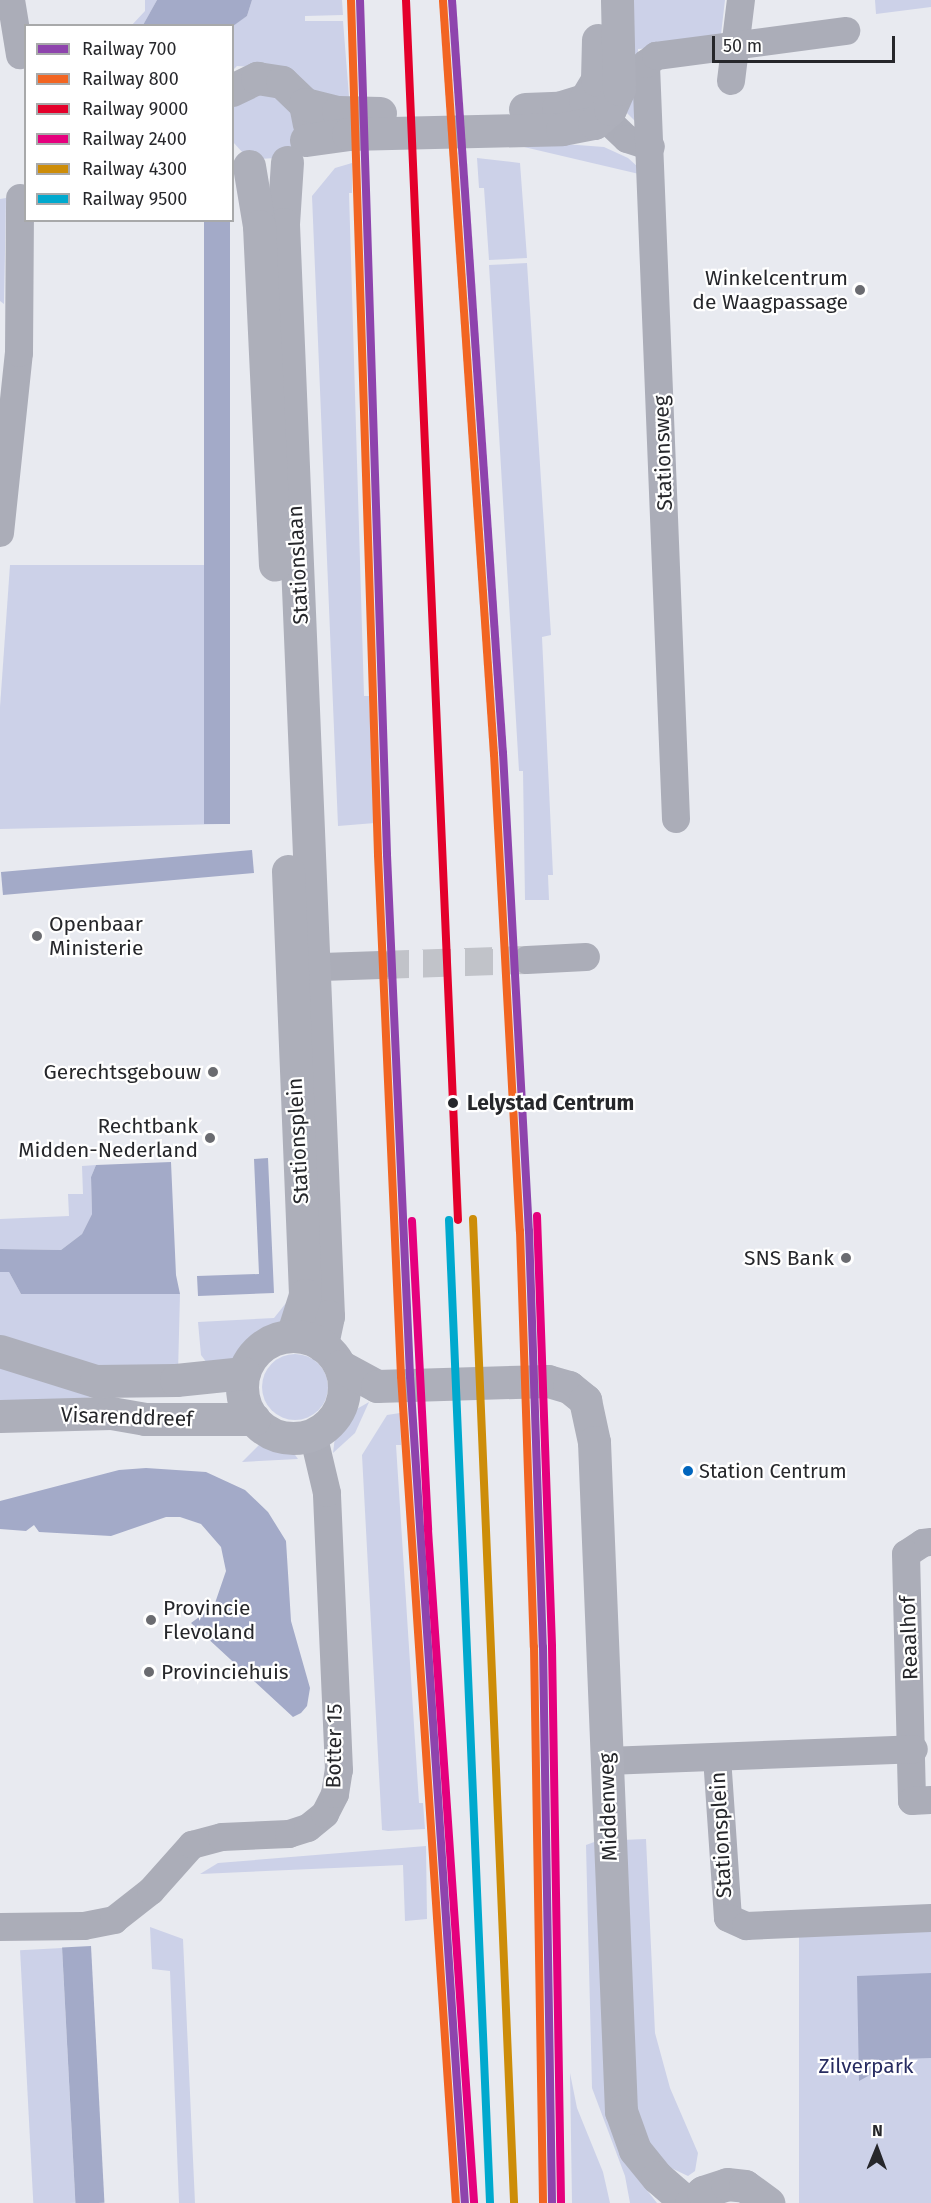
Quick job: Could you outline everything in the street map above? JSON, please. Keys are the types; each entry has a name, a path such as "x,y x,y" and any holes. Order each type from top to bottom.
{"main road":[{"path":"241,162 264,169 296,151 348,134 571,128 593,108 597,80 596,0"},
{"path":"234,89 249,80 274,79 290,86 305,104 360,114 593,108 616,100 619,89 616,0"},
{"name":"Stationslaan","path":"303,968 283,224 296,151 309,119 305,104"},
{"name":"Stationslaan","path":"241,162 259,226 303,968"},
{"name":"Stationsplein","path":"303,968 328,1316 318,1349"},
{"path":"318,1349 344,1388 342,1403 332,1420 312,1434 280,1436 254,1419 245,1405 244,1373 262,1347 318,1349 377,1386"},
{"name":"Visarenddreef","path":"0,1351 96,1381 176,1380 244,1373"},
{"name":"Middenweg","path":"377,1386 548,1381 576,1392 585,1400 590,1414 594,1442 621,2110 635,2150 657,2177 689,2203"},
{"path":"342,1403 377,1386"},
{"name":"Visarenddreef","path":"0,1416 111,1413 145,1419 254,1419"},
{"path":"689,2203 703,2192 727,2184 745,2186 768,2203"}],"street":[{"path":"11,0 15,52"},
{"path":"731,81 741,0"},
{"name":"Stationsweg","path":"676,819 646,64 656,56 846,31"},
{"path":"593,108 627,139 651,147"},
{"path":"0,533 19,353 20,198"},
{"path":"527,960 586,957"},
{"path":"303,968 381,965"},
{"name":"Botter 15","path":"6,1927 84,1926 114,1920 151,1891 192,1845 222,1836 289,1834 308,1828 325,1814 335,1794 339,1770 327,1493 312,1434"},
{"name":"Reaalhof","path":"931,1542 923,1543 906,1554 914,1749 912,1801 931,1800"},
{"name":"Stationsplein","path":"607,1761 914,1749"},
{"name":"Stationsplein","path":"717,1757 728,1918 746,1926 931,1918"}],"green space":[{"path":"145,0 157,0 144,24 133,24 145,11"},
{"path":"252,0 342,0 343,15 305,16 305,21 343,21 350,109 252,67 237,66 234,69 234,25 247,16"},
{"path":"627,0 725,0 720,43 638,49 635,121 626,112"},
{"path":"875,0 931,0 931,7 876,14"},
{"path":"274,87 301,126 291,149 276,158 259,159 243,153 234,143 234,103"},
{"path":"486,138 604,147 628,158 638,167 639,174"},
{"path":"477,158 520,163 527,258 489,260 484,188 479,188"},
{"path":"352,163 352,193 349,193 364,696 369,696 375,823 338,826 312,196 335,168"},
{"path":"6,198 4,304 0,301 0,199"},
{"path":"527,263 551,635 542,637 553,875 548,875 549,900 525,900 523,771 519,771 489,265"},
{"path":"10,565 207,565 223,824 0,829 0,707"},
{"path":"96,1165 91,1177 92,1214 82,1234 61,1250 0,1249 0,1219 69,1216 68,1194 83,1194 82,1166"},
{"path":"0,1272 9,1272 21,1294 180,1294 178,1373 108,1370 0,1341"},
{"path":"294,1293 275,1333 242,1358 207,1363 201,1355 198,1322 274,1318"},
{"path":"295,1354 307,1357 318,1364 325,1375 328,1387 325,1399 318,1410 307,1417 295,1420 283,1417 272,1410 265,1399 262,1387 265,1375 272,1364 283,1357"},
{"path":"0,1366 169,1392 0,1404"},
{"path":"369,1402 355,1433 333,1453 336,1429 348,1414"},
{"path":"400,1413 401,1445 396,1445 419,1803 423,1803 425,1829 388,1831 382,1830 362,1455 387,1415"},
{"path":"269,1435 285,1441 298,1459 242,1462"},
{"path":"646,1839 655,2033 670,2088 698,2153 695,2171 688,2176 669,2167 638,2128 621,1840"},
{"path":"597,1841 642,2184 657,2203 630,2203 625,2176 592,2088 586,1845"},
{"path":"426,1846 427,1919 405,1921 403,1865 200,1874 218,1863"},
{"name":"Zilverpark","path":"799,1924 931,1924 931,2203 799,2203"},
{"path":"150,1927 183,1939 195,2203 179,2203 170,1971 152,1969"},
{"path":"62,1948 75,2203 33,2203 20,1950"},
{"path":"570,2073 577,2108 603,2172 610,2203 572,2203"}],"shaded area":[{"path":"157,0 252,0 247,16 234,25 144,24"},
{"path":"204,222 230,222 230,824 204,824"},
{"path":"252,850 254,873 3,895 1,872"},
{"path":"268,1158 274,1293 198,1296 197,1276 259,1274 254,1159"},
{"path":"171,1162 176,1275 180,1294 21,1294 9,1272 0,1272 0,1249 61,1250 82,1234 92,1214 91,1177 96,1165"},
{"path":"146,1468 206,1472 245,1490 268,1512 286,1541 291,1621 310,1688 307,1706 301,1713 293,1717 191,1623 214,1606 226,1571 221,1547 201,1524 180,1517 166,1517 111,1536 39,1532 34,1525 26,1531 0,1529 0,1501 119,1470"},
{"path":"91,1946 104,2203 75,2203 62,1948"},
{"path":"931,1973 931,2058 899,2059 859,2081 857,1976"}],"tunnel":[{"path":"381,965 527,960"}],"rail line":[{"name":"800","path":"351,0 378,855 401,1376 456,2203"},
{"name":"700","path":"360,0 387,855 410,1376 465,2203"},
{"name":"9000","path":"406,0 458,1220"},
{"name":"700","path":"452,0 503,753 529,1231 543,1647 552,2203"},
{"name":"800","path":"443,1 494,754 520,1231 534,1647 543,2203"},
{"name":"2400","path":"537,1216 552,1647 561,2203"},
{"name":"4300","path":"473,1219 514,2203"},
{"name":"9500","path":"449,1220 490,2203"},
{"name":"2400","path":"412,1221 428,1530 474,2202"}],"place":[{"name":"Winkelcentrum de Waagpassage","path":"860,290"},
{"name":"Openbaar Ministerie","path":"37,936"},
{"name":"Gerechtsgebouw","path":"213,1072"},
{"name":"Lelystad Centrum","path":"453,1103"},
{"name":"Rechtbank Midden-Nederland","path":"210,1138"},
{"name":"SNS Bank","path":"846,1258"},
{"name":"Station Centrum","path":"688,1471"},
{"name":"Provincie Flevoland","path":"151,1620"},
{"name":"Provinciehuis","path":"149,1672"}]}
